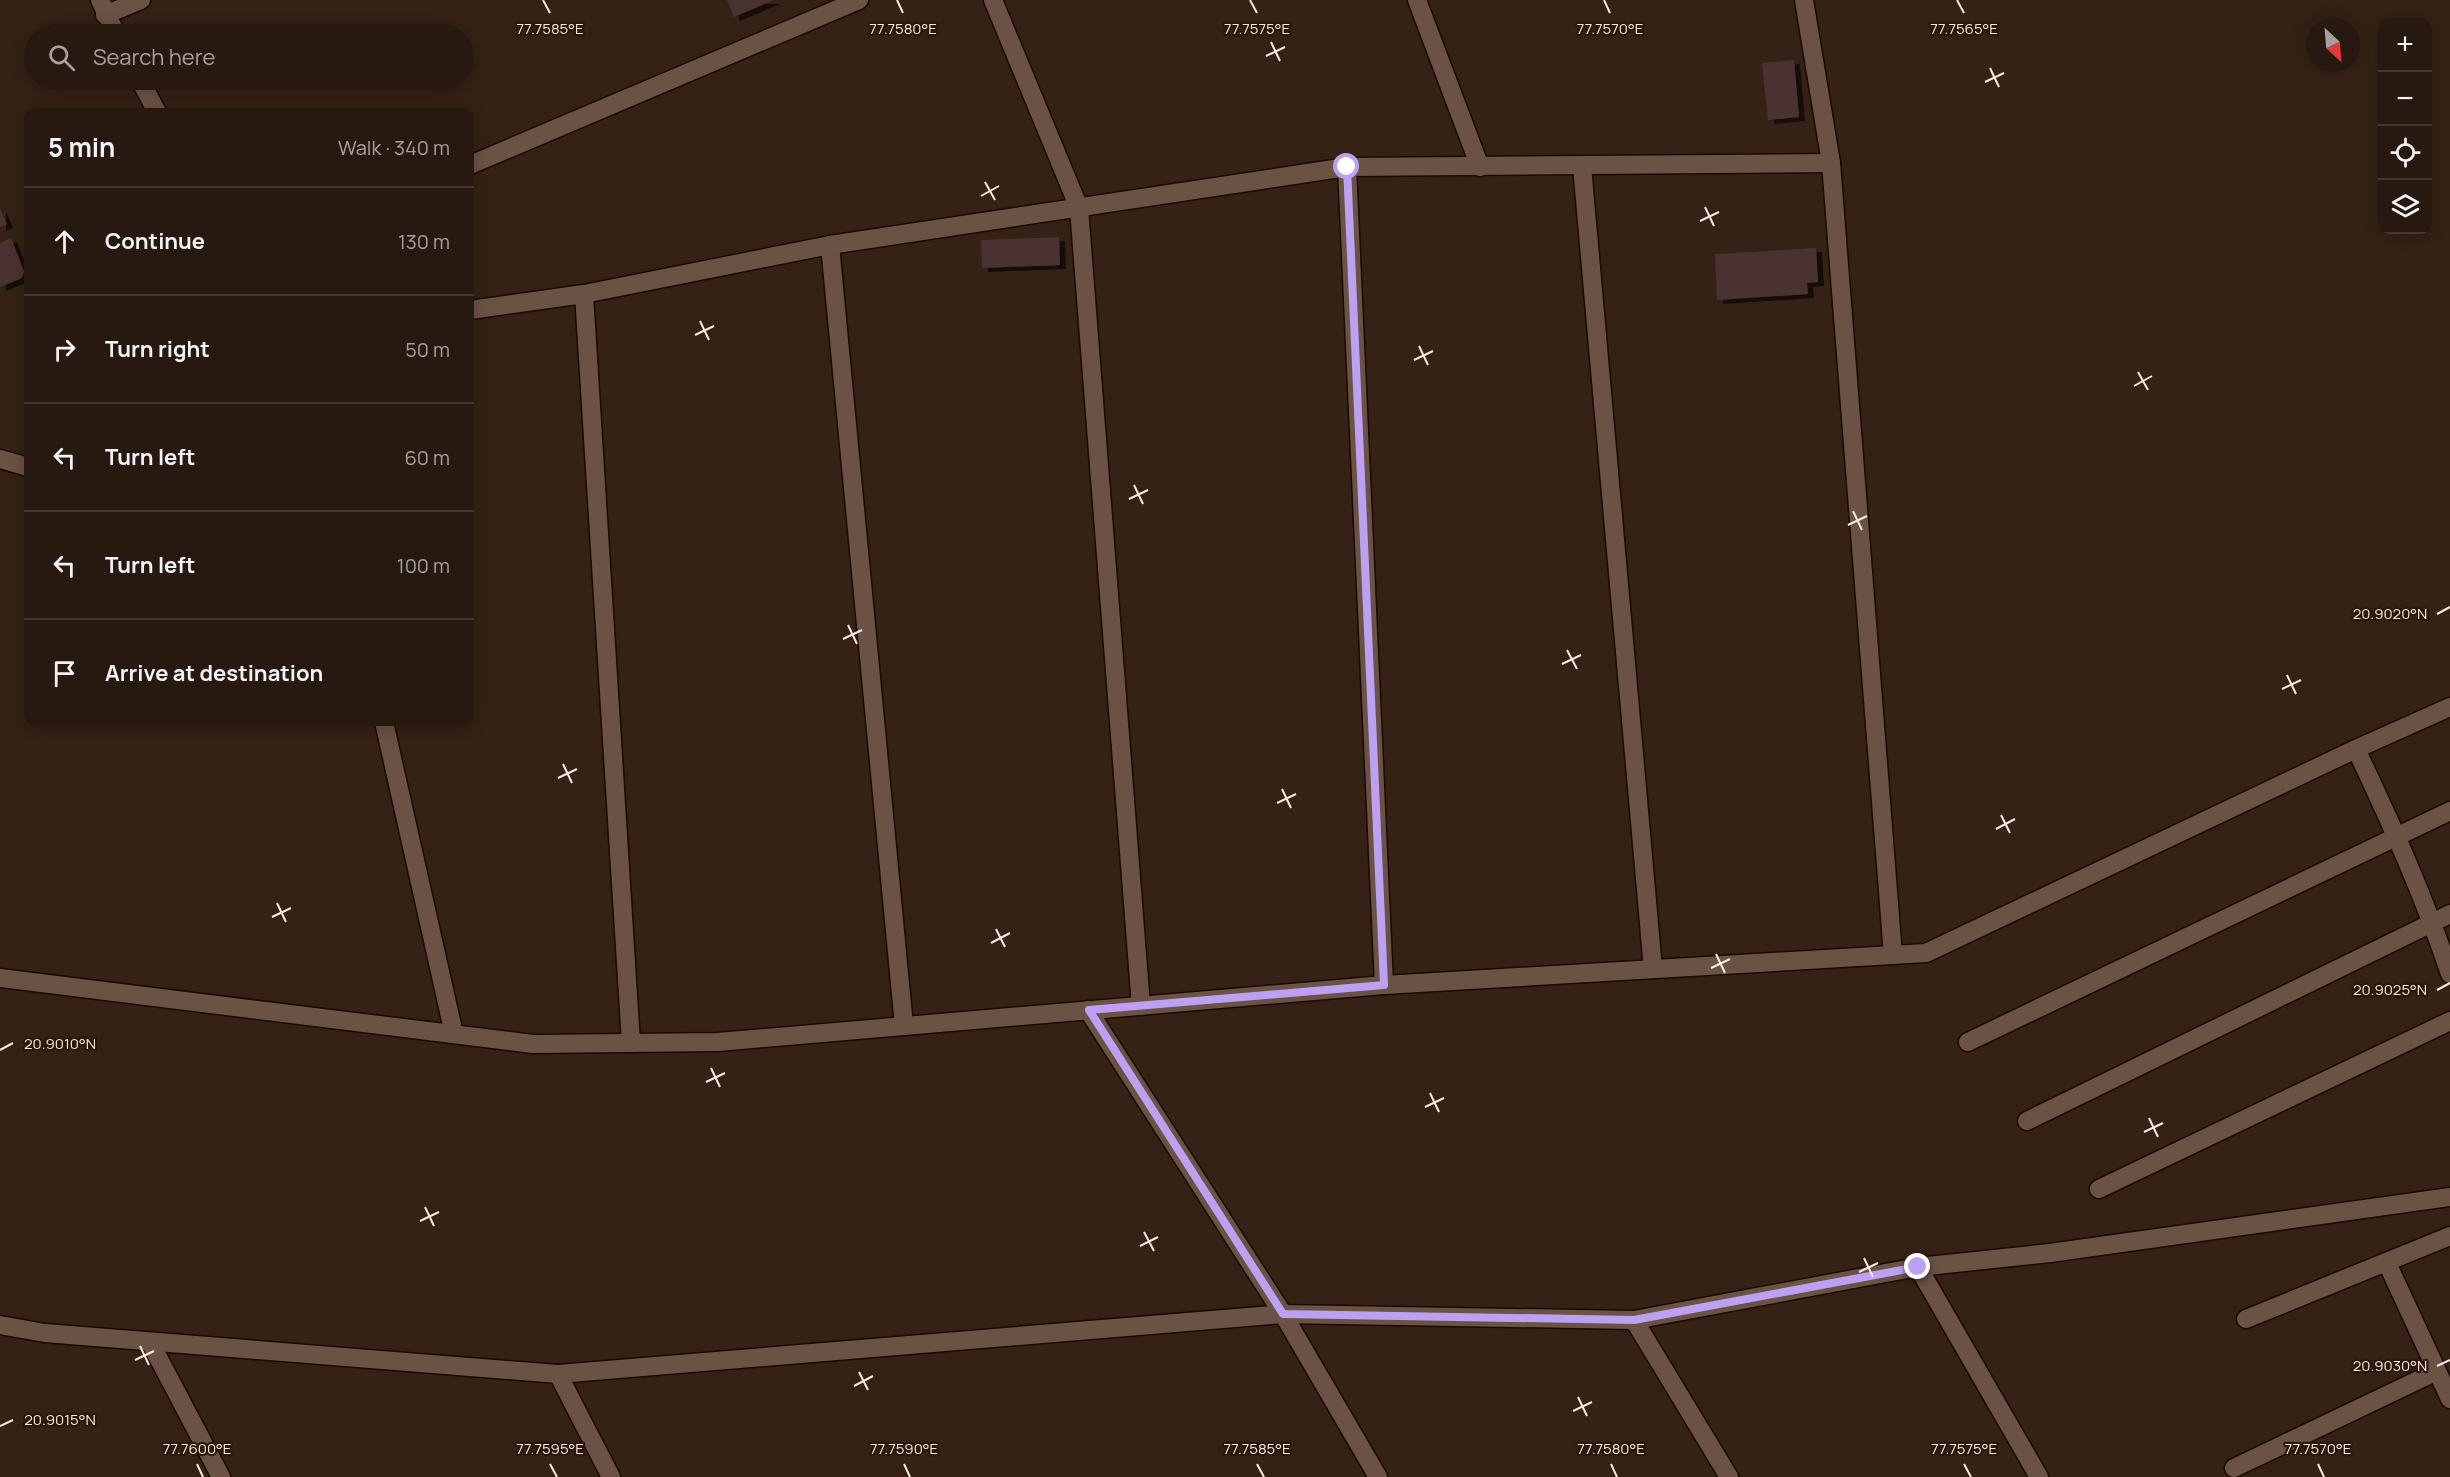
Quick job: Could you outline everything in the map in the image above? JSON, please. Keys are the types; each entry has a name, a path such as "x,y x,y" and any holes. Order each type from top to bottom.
{"street":[{"path":"111,24 103,7 141,0"},
{"path":"474,163 859,0"},
{"path":"993,0 1079,208 1141,1006"},
{"path":"1417,0 1480,167"},
{"path":"1804,0 1831,163 1893,955"},
{"path":"145,90 155,108"},
{"path":"474,309 584,294 830,245 1347,167 1831,163"},
{"path":"1582,166 1653,969"},
{"path":"1347,167 1384,985"},
{"path":"830,245 904,1026"},
{"path":"584,294 632,1043"},
{"path":"0,459 24,466"},
{"path":"0,978 533,1044 718,1042 1384,985 1926,953 2356,749 2450,707"},
{"path":"385,726 454,1034"},
{"path":"2356,749 2397,836 2433,923 2450,974"},
{"path":"1968,1042 2450,811"},
{"path":"2027,1121 2450,914"},
{"path":"1089,1010 1283,1314 1378,1477"},
{"path":"2099,1189 2450,1021"},
{"path":"0,1325 45,1333 558,1374 1283,1314 1634,1320 1918,1267 2050,1253 2450,1197"},
{"path":"2246,1319 2450,1236"},
{"path":"2387,1263 2450,1399"},
{"path":"1918,1267 2039,1477"},
{"path":"1634,1320 1729,1477"},
{"path":"150,1342 221,1477"},
{"path":"2234,1468 2437,1371"},
{"path":"558,1374 611,1477"}],"building":[{"path":"727,0 774,0 734,17"},
{"path":"1794,60 1799,117 1768,120 1762,63"},
{"path":"0,208 7,224 0,227"},
{"path":"1059,237 1060,265 982,268 981,240"},
{"path":"11,238 24,271 22,278 0,287 0,243"},
{"path":"1816,248 1818,282 1807,283 1808,294 1717,300 1715,254"}],"route":[{"path":"1347,167 1384,985 1089,1010 1283,1314 1634,1320 1918,1267"}]}
